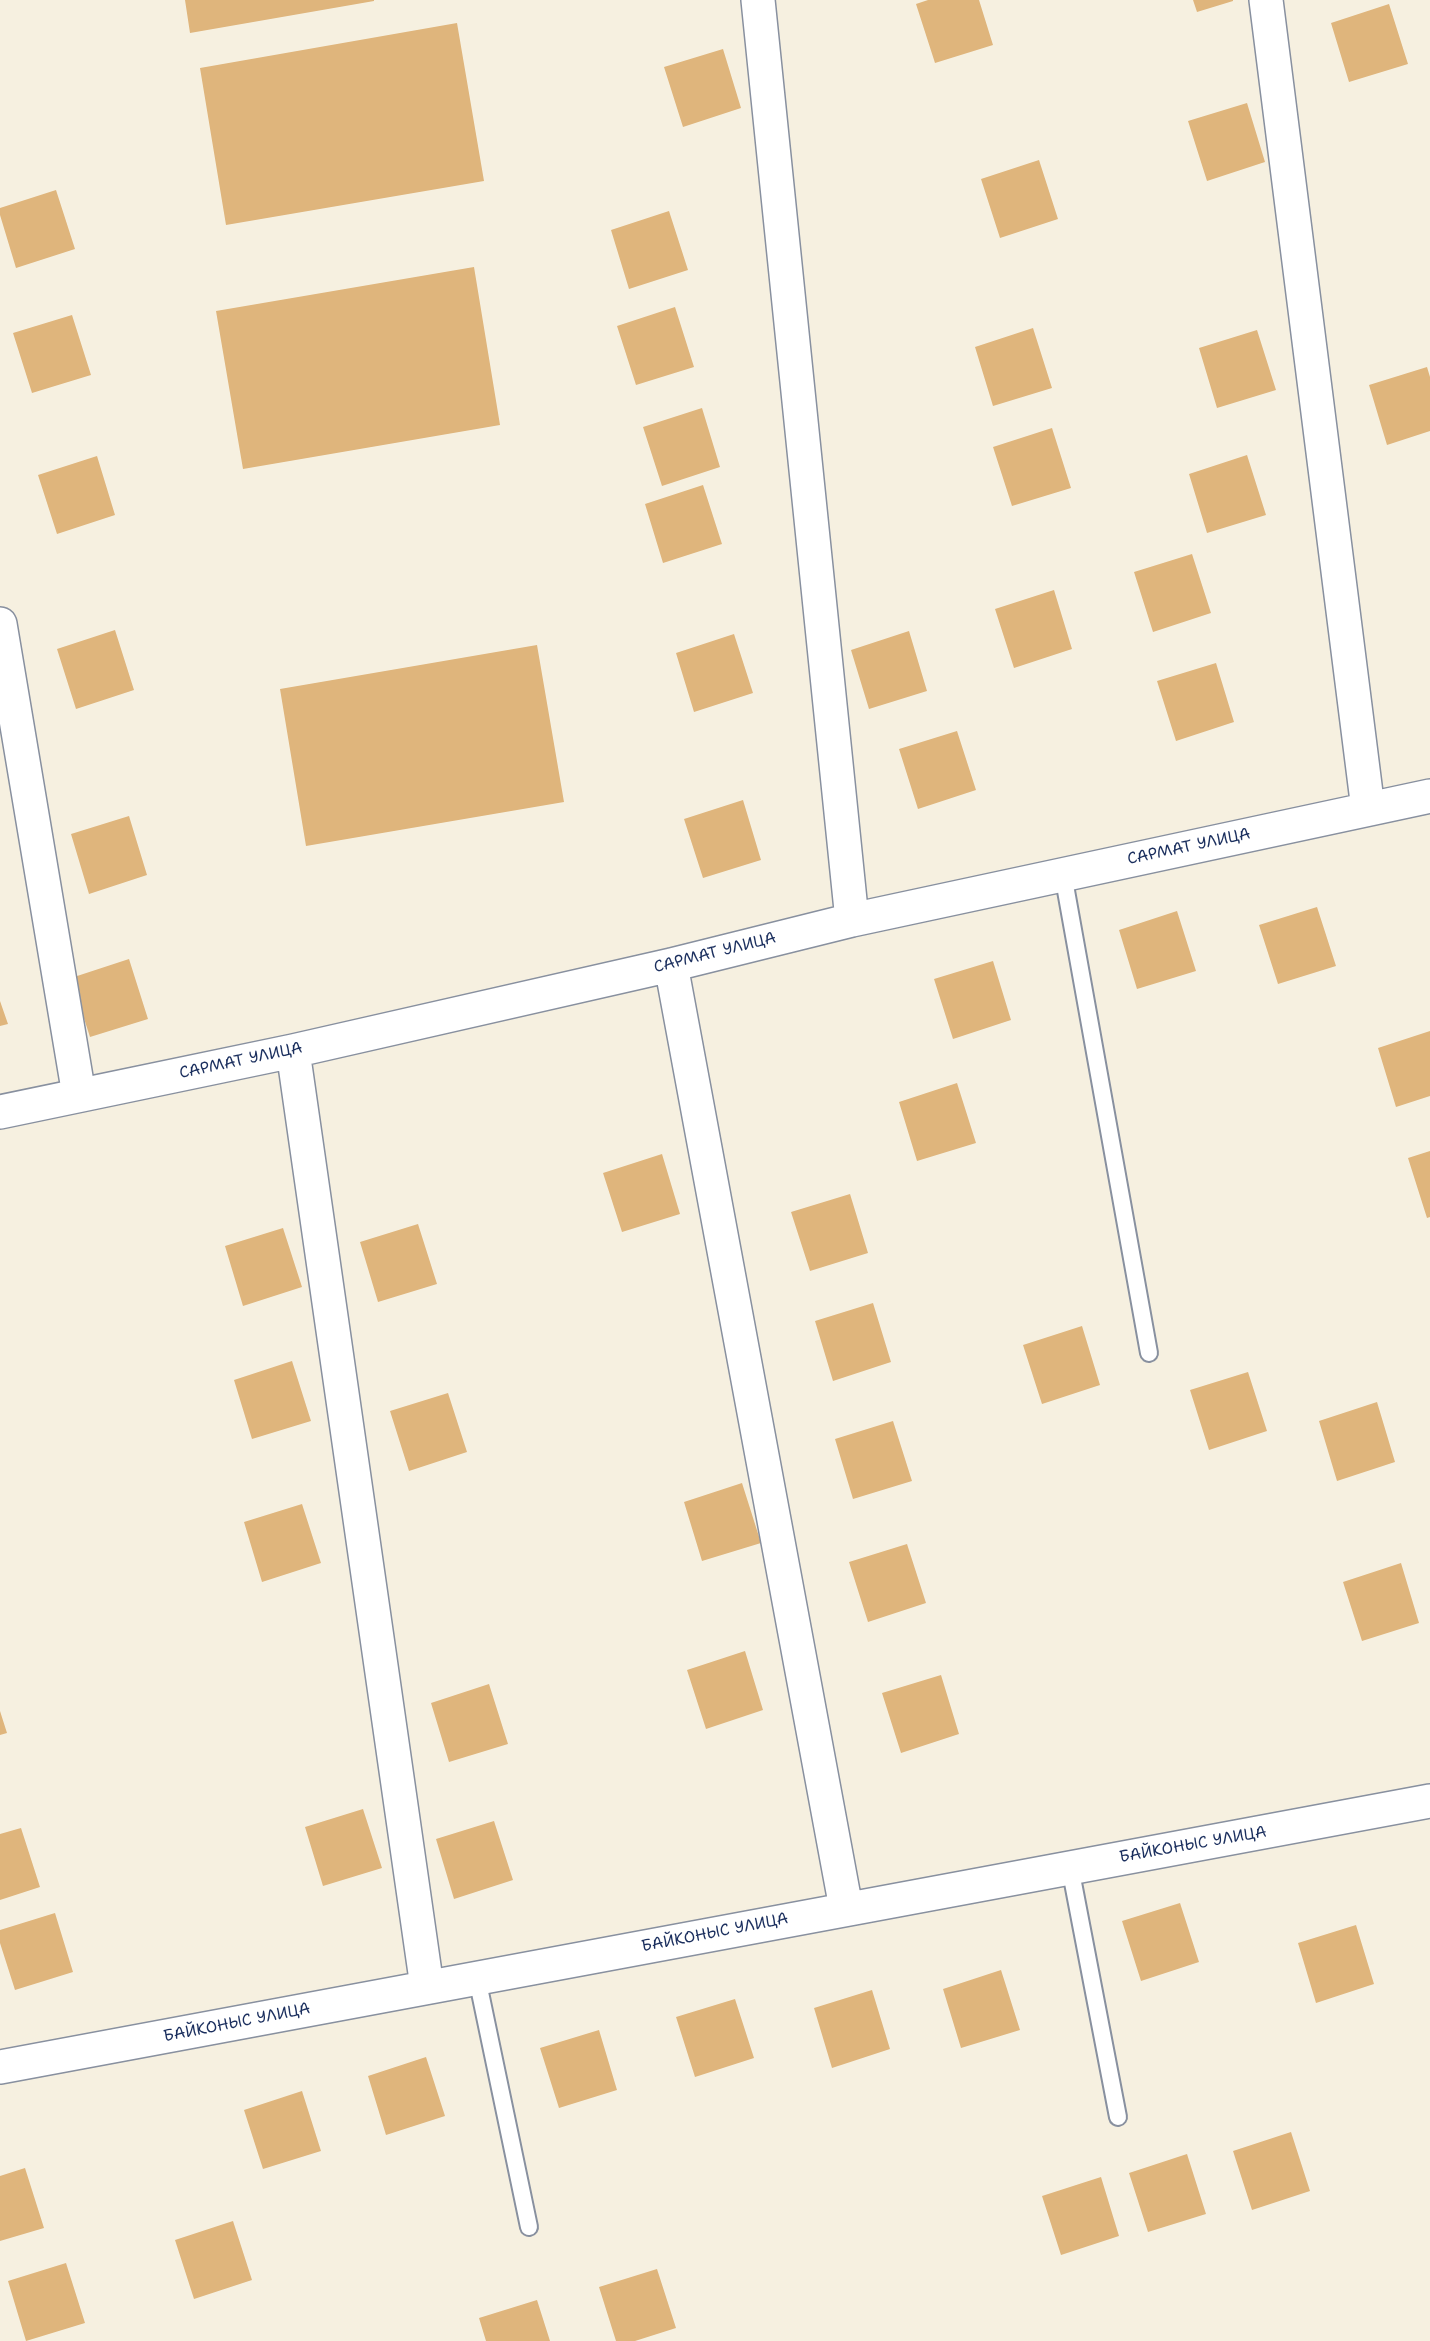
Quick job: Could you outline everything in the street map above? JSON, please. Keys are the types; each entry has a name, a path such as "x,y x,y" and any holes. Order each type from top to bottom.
{"street":[{"path":"758,0 852,920"},
{"path":"1266,0 1368,809"},
{"path":"0,624 79,1095"},
{"name":"САРМАТ УЛИЦА","path":"0,1112 293,1051 670,965 852,920 1430,796"},
{"path":"670,965 846,1908"},
{"path":"293,1051 427,1987"},
{"name":"БАЙКОНЫС УЛИЦА","path":"0,2067 1430,1801"}],"lane":[{"path":"1063,874 1149,1353"},
{"path":"1070,1867 1118,2117"},
{"path":"477,1978 529,2227"}],"building":[{"path":"185,0 374,0 374,1 190,33"},
{"path":"928,0 979,0 993,45 935,63 916,4"},
{"path":"1193,0 1233,0 1233,1 1197,12"},
{"path":"1389,4 1408,64 1349,82 1331,23"},
{"path":"457,23 484,181 226,225 200,68"},
{"path":"723,49 741,108 683,127 664,67"},
{"path":"1247,103 1265,162 1207,181 1188,121"},
{"path":"1039,160 1058,219 1000,238 981,179"},
{"path":"56,190 75,249 16,268 0,215 0,208"},
{"path":"669,211 688,270 629,289 611,230"},
{"path":"474,267 500,425 243,469 216,311"},
{"path":"675,307 694,367 636,385 617,326"},
{"path":"72,315 91,375 32,393 13,333"},
{"path":"1033,328 1052,388 993,406 975,347"},
{"path":"1257,330 1276,390 1217,408 1199,348"},
{"path":"1427,367 1430,377 1430,431 1387,445 1369,385"},
{"path":"702,408 720,467 662,486 643,427"},
{"path":"1052,428 1071,488 1012,506 993,447"},
{"path":"1247,455 1266,515 1207,533 1189,474"},
{"path":"97,456 115,515 57,534 38,475"},
{"path":"703,485 722,544 663,563 645,504"},
{"path":"1192,554 1211,613 1153,632 1134,572"},
{"path":"1054,590 1072,649 1014,668 995,609"},
{"path":"115,630 134,690 76,709 57,649"},
{"path":"909,631 927,691 869,709 851,650"},
{"path":"734,634 753,693 694,712 676,653"},
{"path":"537,645 564,802 306,846 280,689"},
{"path":"1216,663 1234,722 1176,741 1157,681"},
{"path":"957,731 976,790 918,809 899,749"},
{"path":"743,800 761,860 703,878 684,819"},
{"path":"129,816 147,875 89,894 71,834"},
{"path":"1317,907 1336,966 1278,984 1259,925"},
{"path":"1177,911 1196,971 1137,989 1119,930"},
{"path":"129,959 148,1019 90,1037 71,978"},
{"path":"993,961 1011,1020 953,1039 934,979"},
{"path":"0,1001 8,1024 0,1026"},
{"path":"1430,1031 1430,1096 1396,1107 1378,1048"},
{"path":"957,1083 976,1143 917,1161 899,1102"},
{"path":"1430,1151 1430,1217 1427,1218 1408,1158"},
{"path":"662,1154 680,1214 622,1232 603,1173"},
{"path":"850,1194 868,1253 810,1271 791,1212"},
{"path":"418,1224 437,1284 378,1302 360,1242"},
{"path":"283,1228 302,1287 243,1306 225,1246"},
{"path":"873,1303 891,1362 833,1381 815,1321"},
{"path":"1082,1326 1100,1385 1042,1404 1023,1345"},
{"path":"292,1361 311,1421 252,1439 234,1380"},
{"path":"1248,1372 1267,1431 1209,1450 1190,1390"},
{"path":"448,1393 467,1452 409,1471 390,1411"},
{"path":"1377,1402 1395,1462 1337,1481 1319,1421"},
{"path":"893,1421 912,1481 853,1499 835,1439"},
{"path":"742,1483 761,1543 702,1561 684,1502"},
{"path":"302,1504 321,1563 262,1582 244,1522"},
{"path":"907,1544 926,1603 868,1622 849,1562"},
{"path":"1401,1563 1419,1623 1362,1641 1343,1582"},
{"path":"745,1651 763,1710 706,1729 687,1670"},
{"path":"941,1675 959,1734 901,1753 882,1693"},
{"path":"489,1684 508,1744 449,1762 431,1703"},
{"path":"0,1711 7,1733 0,1735"},
{"path":"363,1809 382,1868 323,1886 305,1827"},
{"path":"494,1821 513,1880 454,1899 436,1839"},
{"path":"21,1828 40,1887 0,1900 0,1834"},
{"path":"1180,1903 1199,1962 1141,1981 1122,1921"},
{"path":"55,1913 73,1972 15,1990 0,1943 0,1930"},
{"path":"1356,1925 1374,1984 1316,2003 1298,1943"},
{"path":"1001,1970 1020,2030 961,2048 943,1989"},
{"path":"872,1990 890,2049 832,2068 814,2008"},
{"path":"735,1999 754,2058 695,2077 676,2017"},
{"path":"599,2030 617,2090 559,2108 540,2048"},
{"path":"426,2057 445,2116 386,2135 368,2076"},
{"path":"302,2091 321,2151 263,2169 244,2110"},
{"path":"1291,2132 1310,2191 1252,2210 1233,2151"},
{"path":"1187,2154 1206,2214 1148,2232 1129,2173"},
{"path":"25,2168 44,2228 0,2241 0,2176"},
{"path":"1101,2177 1119,2236 1061,2255 1042,2196"},
{"path":"233,2221 252,2280 194,2299 175,2240"},
{"path":"66,2263 85,2323 26,2341 8,2281"},
{"path":"657,2269 676,2328 635,2341 616,2341 599,2287"},
{"path":"537,2300 550,2341 486,2341 479,2318"}]}
